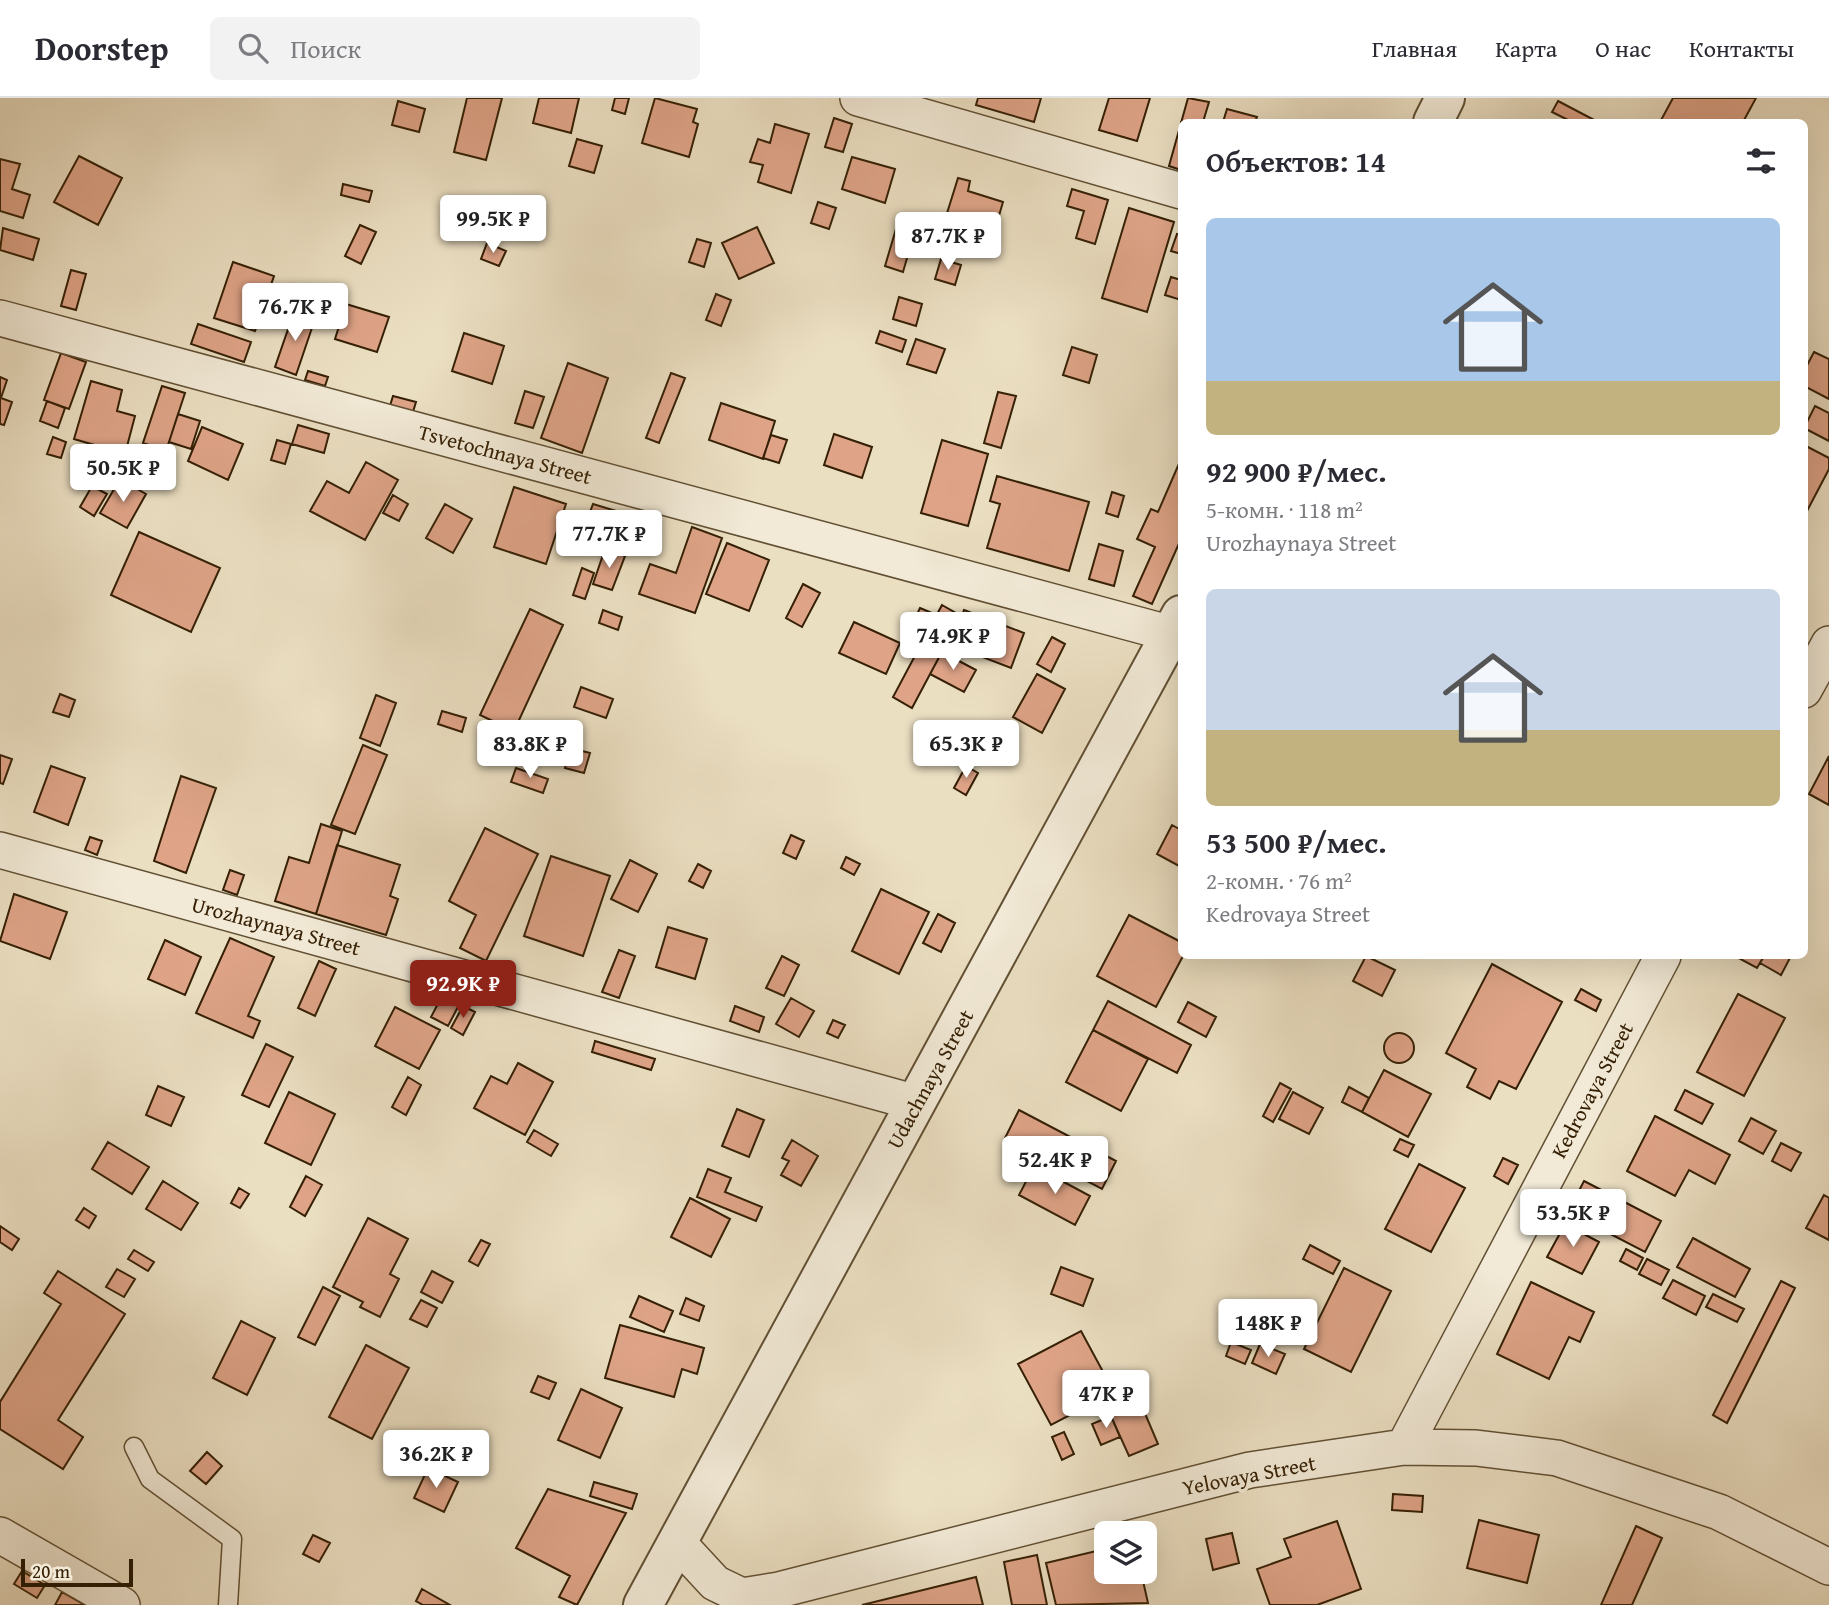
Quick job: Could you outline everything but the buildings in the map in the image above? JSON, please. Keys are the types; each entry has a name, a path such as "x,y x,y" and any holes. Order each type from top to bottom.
{"street":[{"path":"858,98 1178,190"},
{"path":"1435,119 1446,98"},
{"name":"Tsvetochnaya Street","path":"0,318 1177,625"},
{"name":"Udachnaya Street","path":"642,1605 1177,625"},
{"path":"1808,683 1829,644"},
{"name":"Urozhaynaya Street","path":"0,850 917,1103"},
{"name":"Kedrovaya Street","path":"1404,1447 1661,959"},
{"name":"Yelovaya Street","path":"678,1543 715,1583 743,1600 1250,1470 1404,1447 1476,1448 1558,1458 1719,1512 1829,1567"},
{"path":"0,1535 122,1605"}],"lane":[{"path":"134,1447 150,1479 232,1539 228,1605"}]}
